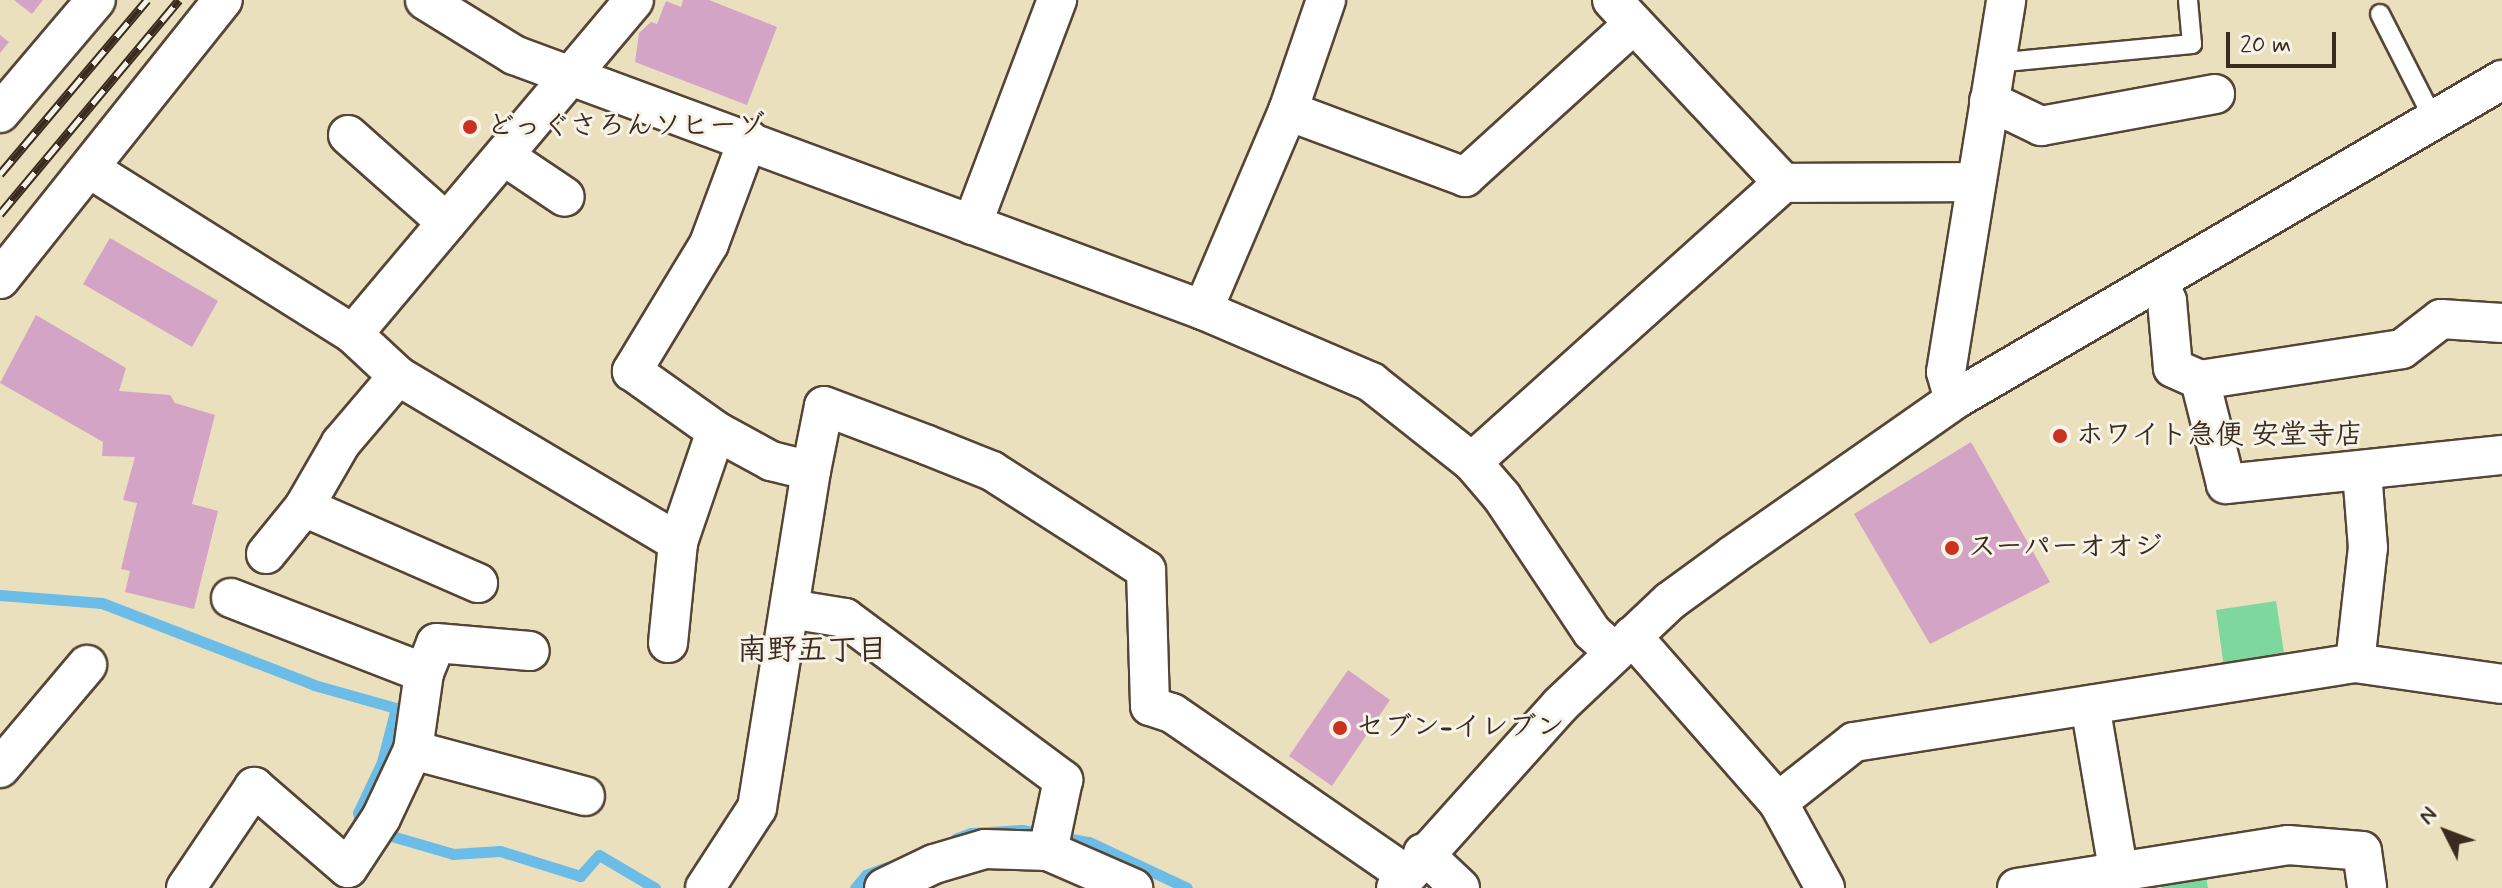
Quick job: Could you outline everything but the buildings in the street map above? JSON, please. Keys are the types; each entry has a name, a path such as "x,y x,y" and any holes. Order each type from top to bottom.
{"street":[{"path":"0,113 96,0"},
{"path":"0,279 223,0"},
{"path":"425,0 514,55 748,139 1203,310 1371,382 1425,420 1472,462 1502,497 1592,632 1623,644 1778,802 1825,888"},
{"path":"353,334 634,0"},
{"path":"972,225 1057,0"},
{"path":"1203,310 1288,111 1326,0"},
{"path":"1954,400 1946,372 1973,182 2006,0"},
{"path":"1288,111 1465,177 1623,12 1783,183"},
{"path":"1408,872 1497,770 1623,644 1733,555 1954,400 2434,120 2500,87"},
{"path":"1989,101 2041,126 2215,94"},
{"path":"348,135 447,223"},
{"path":"748,139 709,244 632,371 716,431 771,461 811,471"},
{"path":"504,156 565,197"},
{"path":"90,169 353,334 398,376 678,542"},
{"path":"1472,462 1783,183 1973,182"},
{"path":"2159,283 2167,301 2173,368 2200,380 2402,349 2441,319 2502,323"},
{"path":"266,554 304,507 341,443 398,376"},
{"path":"2200,380 2226,484 2502,455"},
{"path":"705,888 757,808 824,406 992,471 1146,570 1150,706 1172,713 1408,872 1460,888"},
{"path":"668,643 678,542 716,431"},
{"path":"2355,663 2368,548 2362,471"},
{"path":"304,507 478,583"},
{"path":"231,598 424,673"},
{"path":"790,609 845,618 1063,780 1048,851"},
{"path":"186,888 254,787 358,878 381,818 413,750 424,673 436,643 530,651"},
{"path":"1778,802 1854,742 2355,663 2502,684"},
{"path":"0,768 87,665"},
{"path":"2090,705 2119,874"},
{"path":"413,750 585,796"},
{"path":"2017,888 2288,845 2362,851 2367,888"},
{"path":"884,888 934,864 985,849 1048,851 1124,886"}],"lane":[{"path":"1995,63 2192,44 2188,0"},
{"path":"2380,14 2434,120"}],"green space":[{"path":"2276,601 2286,665 2225,675 2216,610"},
{"path":"2205,869 2208,888 2162,888 2160,876"}],"waterway":[{"path":"0,595 102,603 314,685 396,708 382,762 358,813 360,822 395,837 453,854 500,851 580,876 599,855 655,888"},
{"path":"955,839 971,833 1022,830 1089,842 1187,888"},
{"path":"855,888 866,875 887,867"}],"railway":[{"path":"0,174 147,0"},
{"path":"0,214 179,0"}],"place":[{"name":"どっぐさろんソヒーゾ","path":"470,127"},
{"name":"ホワイト急便 安堂寺店","path":"2060,436"},
{"name":"スーパーオオジ","path":"1952,548"},
{"name":"セブン-イレブン","path":"1340,728"}],"district":[{"name":"南野五丁目","path":"812,651"}]}
